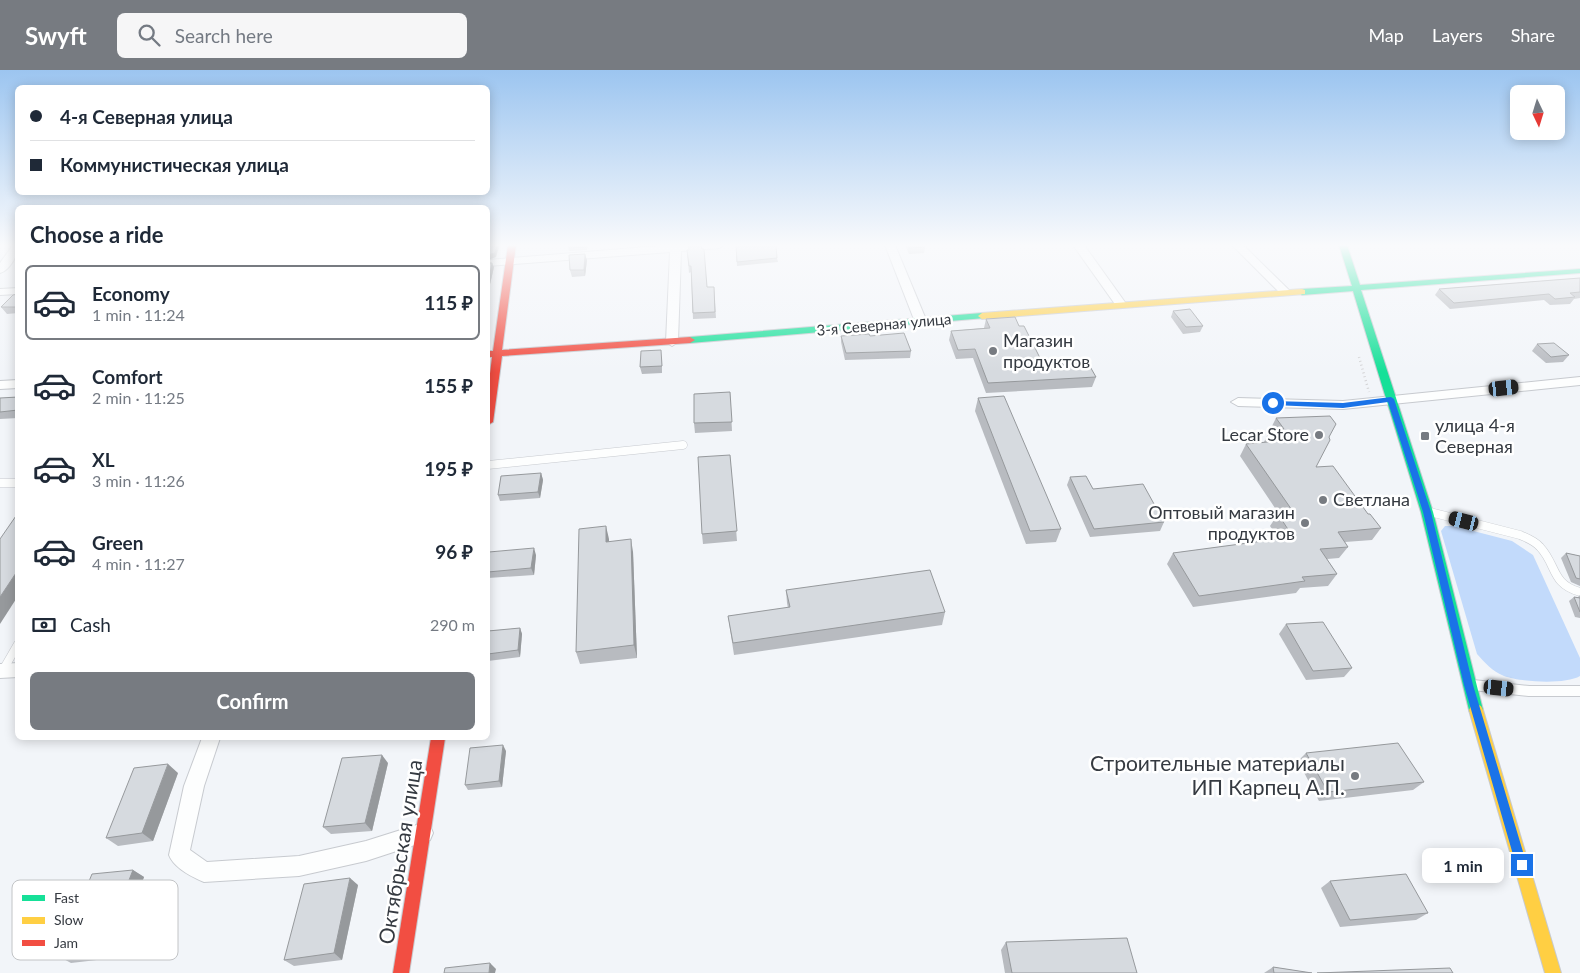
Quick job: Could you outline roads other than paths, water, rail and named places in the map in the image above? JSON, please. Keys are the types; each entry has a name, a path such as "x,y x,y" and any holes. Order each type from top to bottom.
{"street":[{"path":"490,388 492,354 504,287"},
{"path":"672,342 674,287"},
{"path":"907,287 921,322"},
{"path":"1108,287 1121,305"},
{"path":"1280,287 1286,293"},
{"name":"3-я Северная улица","path":"492,354 672,342 1121,305 1379,287"},
{"path":"1356,289 1427,512 1469,685 1554,973"},
{"path":"0,292 15,291"},
{"path":"1238,402 1343,405 1580,380"},
{"path":"0,385 15,384"},
{"path":"211,740 194,786 179,855 204,872 299,866 366,851 423,833"},
{"name":"Октябрьская улица","path":"400,973 438,740"}],"lane":[{"path":"490,465 683,445"},
{"path":"0,484 15,483"},
{"path":"1427,512 1520,535 1533,540 1546,556 1555,577 1568,588 1580,592"},
{"path":"6,670 15,650"},
{"path":"1469,685 1528,691 1580,691"}],"place":[{"name":"Магазин продуктов","path":"993,351"},
{"name":"Lecar Store","path":"1319,435"},
{"name":"улица 4-я Северная","path":"1425,436"},
{"name":"Светлана","path":"1323,500"},
{"name":"Оптовый магазин продуктов","path":"1305,523"},
{"name":"Строительные материалы ИП Карпец А.П.","path":"1355,776"}]}
